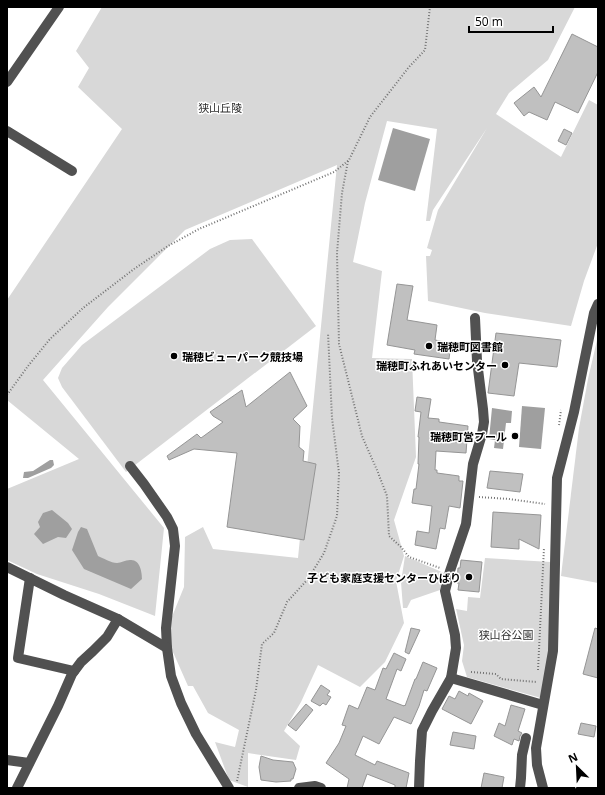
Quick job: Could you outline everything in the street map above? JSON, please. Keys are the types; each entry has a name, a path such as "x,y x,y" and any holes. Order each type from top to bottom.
{"street":[{"path":"7,82 59,7"},
{"path":"7,131 72,171"},
{"path":"543,788 536,765 536,748 553,651 557,478 574,412 594,313 598,304"},
{"path":"419,788 422,731 451,678 456,648 445,591 450,571 466,524 473,464 482,434 484,418 477,361 475,318"},
{"path":"130,466 167,517 173,530 175,546 166,628 167,648 172,676 181,703 196,734 230,788"},
{"path":"7,567 118,619 167,648"},
{"path":"30,578 18,658 74,671"},
{"path":"17,788 58,706 72,674 81,662 107,637 118,619"},
{"path":"451,678 544,705"},
{"path":"520,788 522,755 526,738"},
{"path":"7,760 29,763"},
{"path":"299,788 316,786 321,788"}],"path":[{"path":"430,7 425,50 409,67 370,117 349,160 342,193 337,253 339,344 362,436 387,496 389,536 410,557 450,571"},
{"path":"7,395 50,339 83,308 134,269 168,246 199,229 334,172 349,160"},
{"path":"235,788 256,690 262,644 274,633 287,602 308,579 324,553 337,516 339,473 332,418 328,333"},
{"path":"470,496 546,504"},
{"path":"465,672 496,674 501,679 538,682"}],"green space":[{"name":"狭山丘陵","path":"102,7 575,7 548,60 509,93 496,114 561,157 589,100 598,105 598,243 584,281 571,326 485,313 428,301 426,256 430,256 432,250 427,248 438,210 487,128 433,210 430,221 426,221 437,129 387,121 365,203 353,262 382,271 372,358 412,359 416,457 394,520 404,556 396,581 404,623 385,662 360,687 318,665 301,702 284,731 300,746 296,760 248,753 248,787 229,780 215,742 235,747 239,730 208,713 193,686 188,686 165,634 184,587 185,537 203,527 213,549 298,558 337,165 185,230 108,307 43,380 164,528 155,616 99,594 37,574 7,560 7,489 79,459 7,400 7,300 122,129 78,87 89,68 76,51"},
{"name":"瑞穂ビューパーク競技場","path":"252,239 316,326 126,472 62,387 58,378 62,368 82,345 210,249 230,240"},
{"path":"598,336 598,583 561,576 579,428"},
{"path":"405,556 444,573 440,590 411,600 407,608 403,608 401,582"},
{"name":"狭山谷公園","path":"485,558 551,562 550,651 541,698 467,677 462,661 464,645 456,609 467,611 468,597 480,598"}],"shaded area":[{"path":"393,128 430,139 415,191 378,180"},
{"path":"522,406 545,408 541,449 519,447"},
{"path":"492,408 512,411 511,423 506,423 503,449 494,448 495,440 489,439"},
{"path":"50,460 53,460 54,465 51,468 28,478 23,478 24,472 33,471"},
{"path":"52,510 68,523 72,529 66,538 58,537 43,544 34,534 40,527 38,522 43,513"},
{"path":"81,527 87,529 98,556 115,563 133,560 138,564 141,570 142,579 131,589 84,569 72,550"}],"building":[{"path":"572,34 598,47 598,72 578,113 555,102 547,120 529,112 524,116 514,103 534,87 541,97"},
{"path":"564,129 572,133 566,145 558,141"},
{"path":"397,284 413,286 407,320 437,325 435,340 451,343 449,359 414,354 415,350 387,345"},
{"name":"瑞穂町ふれあいセンター","path":"496,333 561,340 557,367 519,363 514,396 488,393"},
{"path":"290,372 307,406 293,419 300,426 299,447 304,451 303,461 316,464 304,540 227,527 237,453 194,449 169,460 167,456 197,434 201,438 223,422 213,416 210,412 242,390 246,407"},
{"path":"417,397 431,399 428,418 439,419 439,422 468,426 466,453 436,451 435,470 437,470 437,473 459,476 459,481 463,481 460,508 449,506 445,529 440,528 436,549 415,545 417,531 429,533 432,506 412,503 414,489 416,489 419,464 418,437 421,412 415,411"},
{"path":"490,471 523,474 520,492 487,488"},
{"path":"493,512 541,515 539,549 519,539 519,549 491,547"},
{"path":"461,560 482,562 479,592 458,590 458,568 460,568"},
{"path":"411,628 420,630 409,654 405,652"},
{"path":"595,628 598,629 598,678 583,674"},
{"path":"394,653 406,659 401,671 397,669 386,699 404,706 423,662 437,668 427,691 424,690 411,724 394,717 379,744 363,736 355,755 375,765 377,761 409,773 406,788 395,788 395,785 367,774 362,788 347,788 349,779 326,763 339,743 346,726 342,725 349,705 358,709 367,687 375,690 383,668 386,669"},
{"path":"321,685 330,691 327,695 331,697 326,705 323,703 320,706 311,701"},
{"path":"459,691 468,696 469,693 483,701 471,724 442,709 449,696 455,699"},
{"path":"306,704 313,710 296,731 288,725"},
{"path":"511,705 525,709 518,731 522,733 519,741 514,739 512,745 494,736 499,723 505,726"},
{"path":"581,723 596,726 594,737 578,734"},
{"path":"453,732 476,736 474,749 450,745"},
{"path":"261,756 273,760 293,762 296,769 293,779 291,779 291,781 276,782 261,780 259,767"},
{"path":"484,773 504,777 502,788 481,788"}],"place":[{"name":"瑞穂町図書館","path":"429,346"},
{"name":"瑞穂ビューパーク競技場","path":"174,356"},
{"name":"瑞穂町ふれあいセンター","path":"505,365"},
{"name":"瑞穂町営プール","path":"515,436"},
{"name":"子ども家庭支援センターひばり","path":"469,577"}]}
